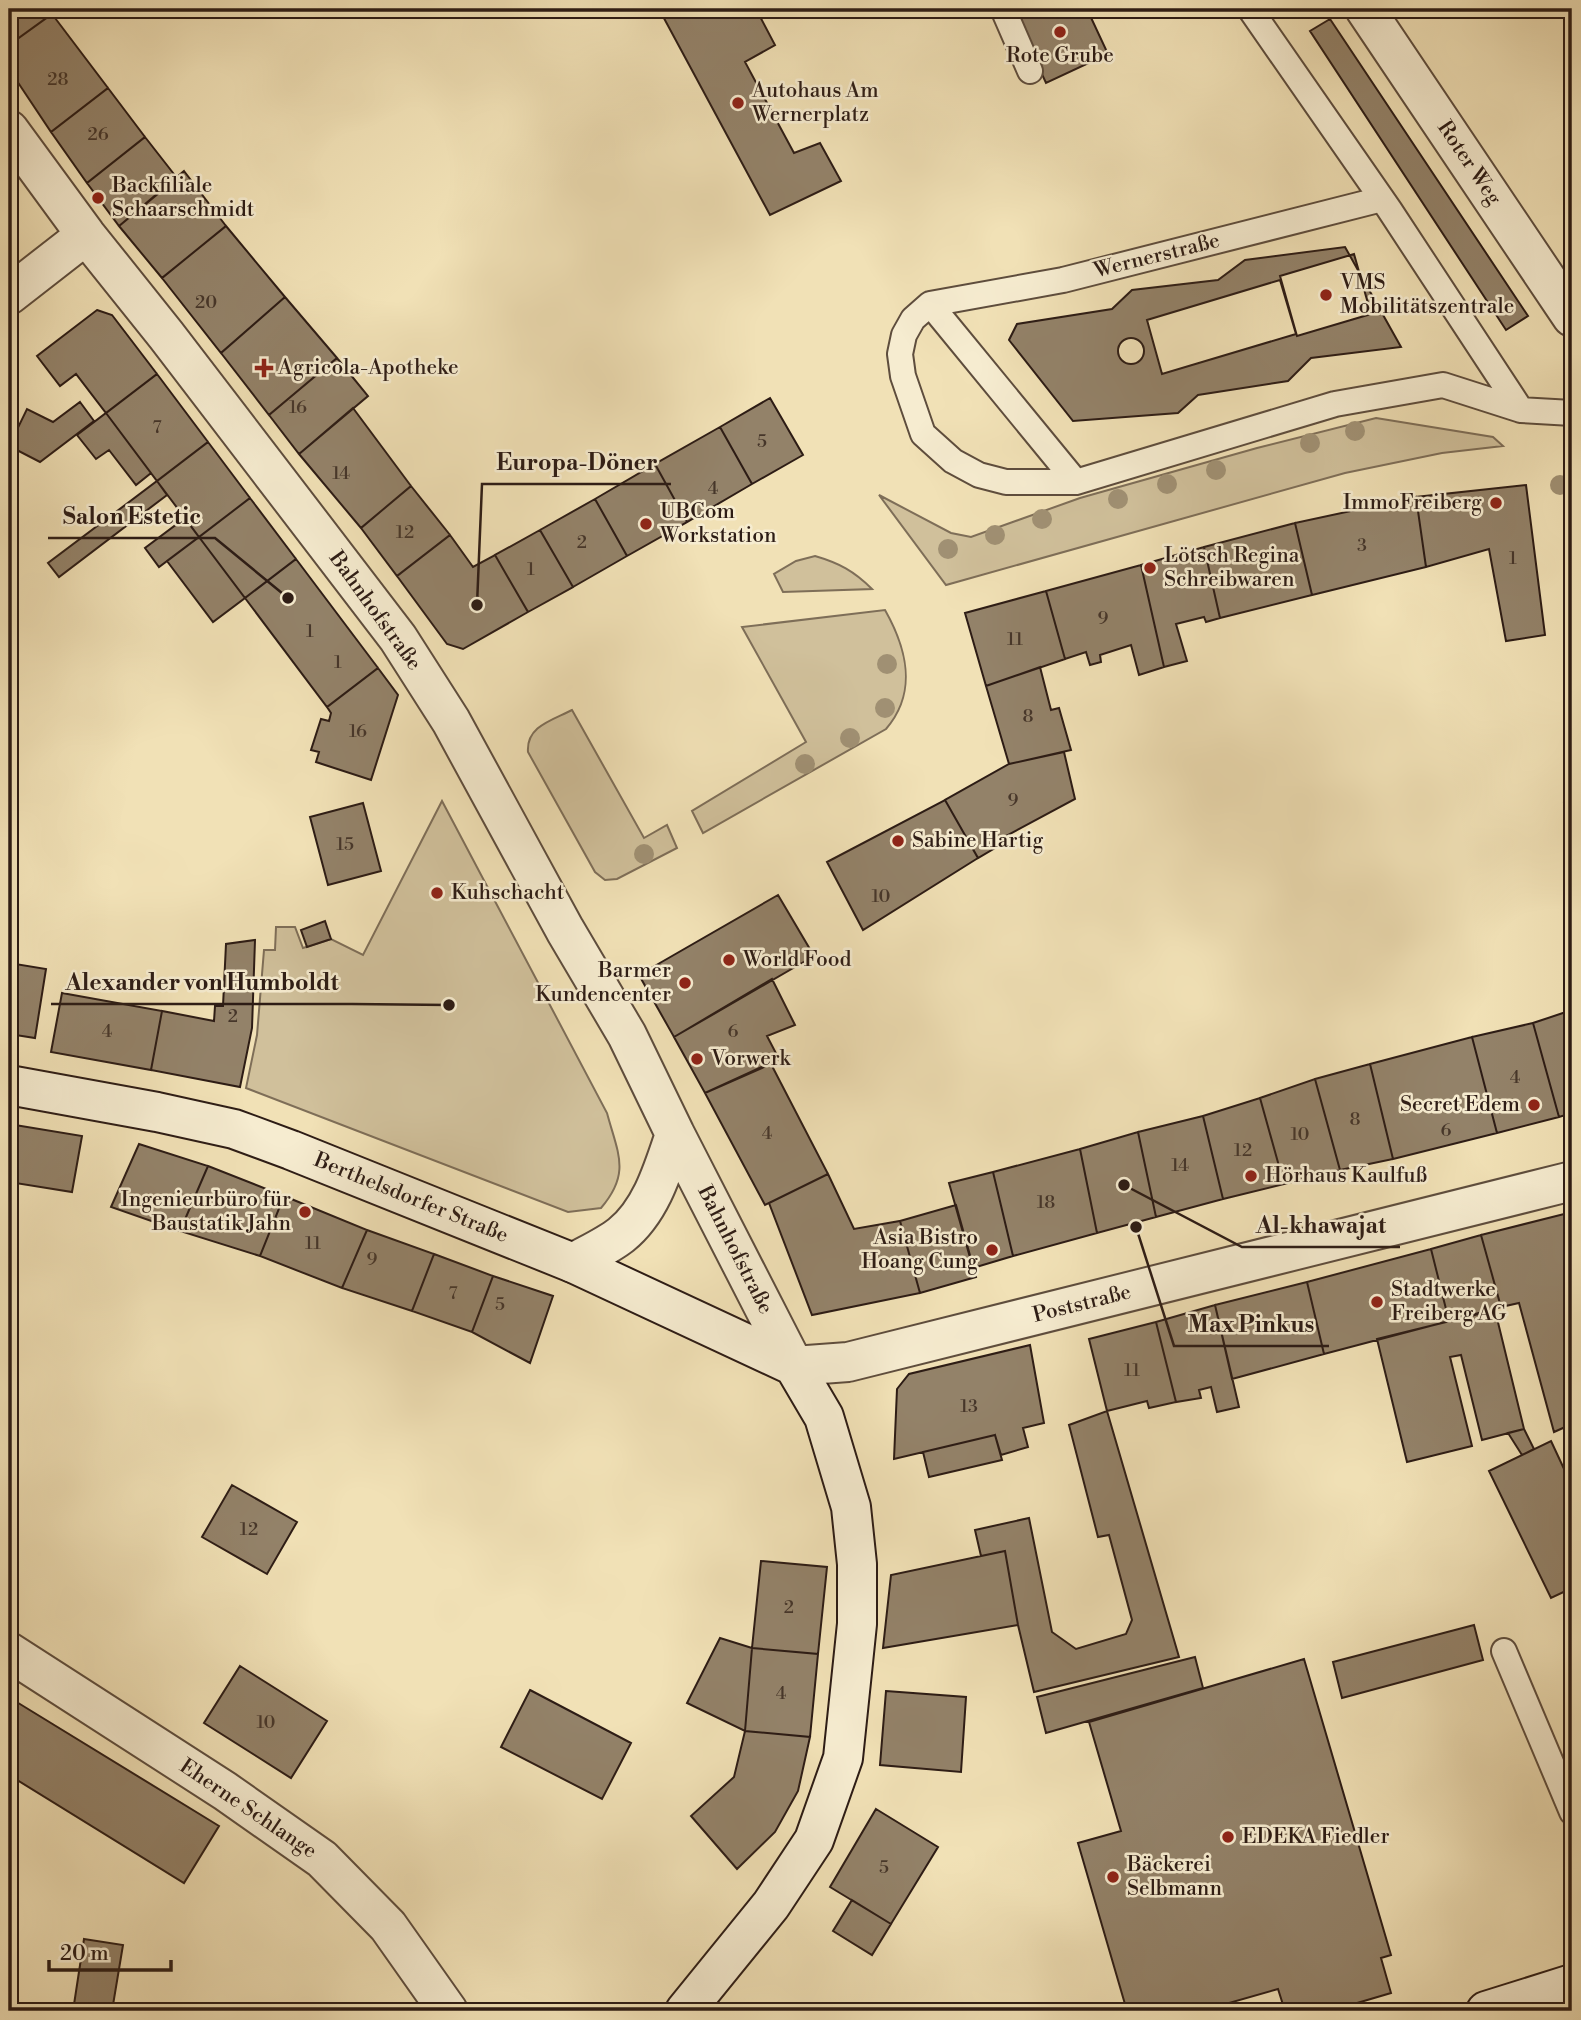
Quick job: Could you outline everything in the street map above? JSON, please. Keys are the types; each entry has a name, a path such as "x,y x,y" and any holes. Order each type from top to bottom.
{"street":[{"name":"Roter Weg","path":"1365,9 1572,317"},
{"name":"Bahnhofstraße","path":"9,130 86,235 398,638 451,721 565,930 627,1035 675,1135 794,1366 824,1417 851,1507 857,1564 857,1624 843,1758 814,1840 771,1905 685,2011"},
{"path":"9,295 86,235"},
{"name":"Berthelsdorfer Straße","path":"9,1085 234,1129 573,1263 794,1366"},
{"path":"573,1263 621,1235 647,1204 661,1176 675,1135"},
{"name":"Poststraße","path":"794,1366 848,1362 1572,1181"},
{"name":"Eherne Schlange","path":"9,1652 225,1791 322,1859 388,1926 448,2011"},
{"path":"1486,2011 1572,1984"}],"lane":[{"path":"1003,9 1030,71"},
{"path":"1250,9 1382,198 1521,410"},
{"name":"Wernerstraße","path":"930,304 1063,280 1382,198"},
{"path":"1076,482 930,304 913,319 904,335 900,354 903,376 923,433 953,461 979,475 1006,482 1076,482 1335,404 1443,385 1521,410 1572,414"},
{"path":"1504,1651 1572,1812"}],"shaded area":[{"path":"1376,418 1493,437 1503,446 1442,453 1345,473 946,585 879,495 951,533 971,537 1080,498"},
{"path":"815,556 846,568 872,589 783,592 774,574 796,561"},
{"path":"885,610 899,640 906,670 902,700 886,729 703,833 692,811 806,742 742,627"},
{"path":"572,710 644,838 667,825 677,848 617,879 605,880 595,872 528,752 531,736 536,730"},
{"path":"442,801 607,1113 618,1152 619,1173 610,1196 601,1208 568,1212 246,1088 257,1035 264,950 275,950 276,927 295,927 303,948 331,939 363,955"}],"building":[{"path":"9,9 48,9 52,14 9,45"},
{"name":"Autohaus Am Wernerplatz","path":"659,9 756,9 775,45 745,62 794,153 820,143 841,181 770,215"},
{"name":"Rote Grube","path":"1012,9 1087,9 1108,54 1046,83"},
{"path":"52,14 108,88 51,132 9,69 9,45"},
{"path":"1330,19 1528,316 1506,330 1310,31"},
{"path":"108,88 145,137 87,183 51,132"},
{"path":"145,137 177,178 119,226 87,183"},
{"path":"184,171 226,226 162,278 119,226"},
{"path":"226,226 285,297 221,353 162,278"},
{"path":"1345,247 1401,347 1311,358 1288,381 1198,395 1178,413 1073,421 1009,340 1017,324 1112,309 1132,290 1218,280 1245,260","holes":["1280,280 1296,334 1162,374 1147,320"]},
{"name":"VMS Mobilitätszentrale","path":"1354,254 1371,314 1297,336 1280,276"},
{"path":"285,297 337,358 269,415 221,353"},
{"path":"97,310 112,315 157,374 106,413 76,374 60,386 37,356"},
{"path":"1131,338 1140,342 1144,351 1140,360 1131,364 1122,360 1118,351 1122,342"},
{"path":"337,358 368,396 299,454 269,415"},
{"path":"157,374 208,442 157,481 106,413"},
{"path":"770,398 803,455 752,484 720,427"},
{"path":"80,402 94,421 40,462 9,446 27,409 53,422"},
{"path":"353,408 411,486 361,528 299,454"},
{"path":"106,413 151,473 136,485 109,450 96,459 77,435"},
{"path":"720,427 752,484 687,522 655,464"},
{"path":"208,442 250,498 199,537 157,481"},
{"path":"655,464 687,522 627,556 595,499"},
{"path":"157,481 167,495 59,577 48,563"},
{"path":"1526,485 1545,635 1506,641 1489,549 1426,567 1416,497"},
{"path":"411,486 450,535 397,576 361,528"},
{"path":"1416,497 1426,567 1312,595 1295,523"},
{"path":"250,498 296,559 245,598 199,537"},
{"path":"595,499 627,556 573,587 540,530"},
{"path":"185,518 199,537 159,567 145,548"},
{"path":"1295,523 1312,595 1220,618 1204,547"},
{"path":"540,530 573,587 528,612 495,555"},
{"path":"450,535 473,567 495,555 528,612 463,649 447,644 397,576"},
{"path":"199,537 245,598 213,622 167,561"},
{"path":"1204,547 1220,618 1206,622 1204,617 1176,624 1187,661 1164,667 1141,565"},
{"path":"296,559 378,668 327,707 245,598"},
{"path":"1141,565 1164,667 1139,675 1131,645 1100,655 1101,662 1090,665 1086,652 1065,659 1046,591"},
{"path":"1046,591 1065,659 986,686 965,613"},
{"path":"1040,667 1051,710 1059,708 1071,750 1009,764 986,686"},
{"path":"378,668 398,695 371,780 316,762 319,752 311,750 321,719 329,721 331,713 327,707"},
{"path":"1064,752 1075,799 991,844 995,848 978,858 945,800 1009,764"},
{"path":"945,800 978,858 863,930 827,862"},
{"path":"1572,802 1572,889 1564,803"},
{"path":"363,803 381,871 328,885 310,817"},
{"path":"778,895 814,956 674,1037 639,975"},
{"path":"325,921 331,939 307,947 301,930"},
{"path":"255,940 252,1028 240,1087 151,1070 162,1011 214,1021 215,1006 223,1006 226,944"},
{"path":"9,963 46,969 35,1038 9,1034"},
{"path":"772,979 795,1025 767,1036 779,1059 705,1093 674,1037"},
{"path":"62,993 162,1011 151,1070 51,1052"},
{"path":"1572,1010 1572,1113 1559,1117 1533,1023"},
{"path":"1533,1023 1559,1117 1497,1133 1472,1037"},
{"path":"1472,1037 1497,1133 1393,1159 1370,1064"},
{"path":"771,1064 828,1174 765,1205 705,1093"},
{"path":"1370,1064 1393,1159 1340,1170 1315,1079"},
{"path":"1315,1079 1340,1170 1284,1184 1260,1098"},
{"path":"1260,1098 1284,1184 1223,1199 1203,1116"},
{"path":"1203,1116 1223,1199 1156,1217 1138,1132"},
{"path":"9,1124 82,1136 72,1192 9,1182"},
{"path":"1138,1132 1156,1217 1097,1233 1080,1149"},
{"path":"139,1144 208,1166 180,1231 111,1207"},
{"path":"1080,1149 1097,1233 1013,1256 993,1172"},
{"path":"208,1166 284,1196 260,1256 180,1231"},
{"path":"993,1172 1013,1256 973,1268 949,1183"},
{"path":"828,1174 854,1229 900,1221 920,1293 812,1315 769,1203"},
{"path":"284,1196 367,1230 342,1288 260,1256"},
{"path":"956,1205 976,1277 920,1293 900,1221"},
{"path":"1572,1212 1572,1424 1554,1432 1519,1303 1501,1307 1481,1235"},
{"path":"367,1230 434,1254 412,1311 342,1288"},
{"path":"1481,1235 1501,1307 1449,1321 1431,1249"},
{"path":"1431,1249 1449,1321 1324,1354 1307,1282"},
{"path":"434,1254 493,1276 472,1332 412,1311"},
{"path":"493,1276 553,1296 530,1363 472,1332"},
{"path":"1307,1282 1324,1354 1232,1379 1215,1305"},
{"path":"1215,1305 1239,1407 1217,1412 1211,1387 1199,1390 1201,1398 1176,1402 1156,1322"},
{"path":"1495,1310 1524,1429 1482,1440 1461,1355 1450,1357 1472,1446 1407,1462 1377,1339"},
{"path":"1156,1322 1176,1402 1149,1408 1147,1401 1107,1411 1089,1339"},
{"path":"1030,1345 1044,1423 1023,1428 1028,1447 1001,1455 995,1435 894,1459 897,1389 909,1374"},
{"path":"1107,1411 1179,1657 1034,1692 1018,1625 1005,1551 981,1556 975,1530 1029,1518 1052,1632 1076,1649 1126,1634 1132,1620 1109,1535 1098,1537 1069,1425"},
{"path":"1572,1424 1572,1443 1565,1427"},
{"path":"1524,1429 1534,1449 1522,1455 1508,1433"},
{"path":"995,1435 1002,1460 929,1477 923,1452"},
{"path":"1551,1441 1572,1486 1572,1588 1551,1598 1489,1471"},
{"path":"232,1485 297,1522 267,1574 202,1537"},
{"path":"1005,1551 1018,1625 883,1648 891,1575"},
{"path":"761,1561 827,1567 818,1654 752,1648"},
{"path":"1474,1625 1483,1660 1342,1698 1333,1662"},
{"path":"720,1638 752,1648 745,1731 687,1703"},
{"path":"752,1648 818,1654 810,1737 745,1731"},
{"path":"1195,1657 1203,1688 1046,1733 1037,1697"},
{"name":"EDEKA Fiedler","path":"1304,1659 1391,1955 1381,1958 1391,1993 1330,2011 1285,2011 1278,1989 1201,2011 1127,2011 1078,1843 1121,1831 1089,1722"},
{"path":"240,1666 327,1721 291,1778 204,1723"},
{"path":"530,1690 631,1743 602,1799 501,1747"},
{"path":"886,1691 966,1697 961,1772 880,1765"},
{"path":"9,1697 15,1701 9,1712"},
{"path":"15,1701 219,1826 184,1883 9,1775 9,1712"},
{"path":"745,1731 810,1737 798,1791 775,1832 737,1869 691,1816 734,1777"},
{"path":"876,1809 938,1847 891,1924 830,1887"},
{"path":"852,1900 891,1924 872,1955 833,1931"},
{"path":"84,1939 123,1945 112,2011 73,2011"}],"place":[{"name":"Rote Grube","path":"1060,32"},
{"name":"Autohaus Am Wernerplatz","path":"738,103"},
{"name":"Backfiliale Schaarschmidt","path":"98,198"},
{"name":"VMS Mobilitätszentrale","path":"1326,295"},
{"name":"Agricola-Apotheke","path":"264,368"},
{"name":"ImmoFreiberg","path":"1496,503"},
{"name":"UBCom Workstation","path":"646,524"},
{"name":"Lötsch Regina Schreibwaren","path":"1150,568"},
{"name":"Salon Estetic","path":"288,598"},
{"name":"Europa-Döner","path":"477,605"},
{"name":"Sabine Hartig","path":"898,841"},
{"name":"Kuhschacht","path":"437,893"},
{"name":"World Food","path":"729,960"},
{"name":"Barmer Kundencenter","path":"685,983"},
{"name":"Alexander von Humboldt","path":"449,1005"},
{"name":"Vorwerk","path":"697,1059"},
{"name":"Secret Edem","path":"1534,1105"},
{"name":"Hörhaus Kaulfuß","path":"1251,1176"},
{"name":"Al-khawajat","path":"1124,1185"},
{"name":"Ingenieurbüro für Baustatik Jahn","path":"305,1212"},
{"name":"Max Pinkus","path":"1136,1227"},
{"name":"Asia Bistro Hoang Cung","path":"992,1250"},
{"name":"Stadtwerke Freiberg AG","path":"1377,1302"},
{"name":"EDEKA Fiedler","path":"1228,1837"},
{"name":"Bäckerei Selbmann","path":"1113,1877"}]}
